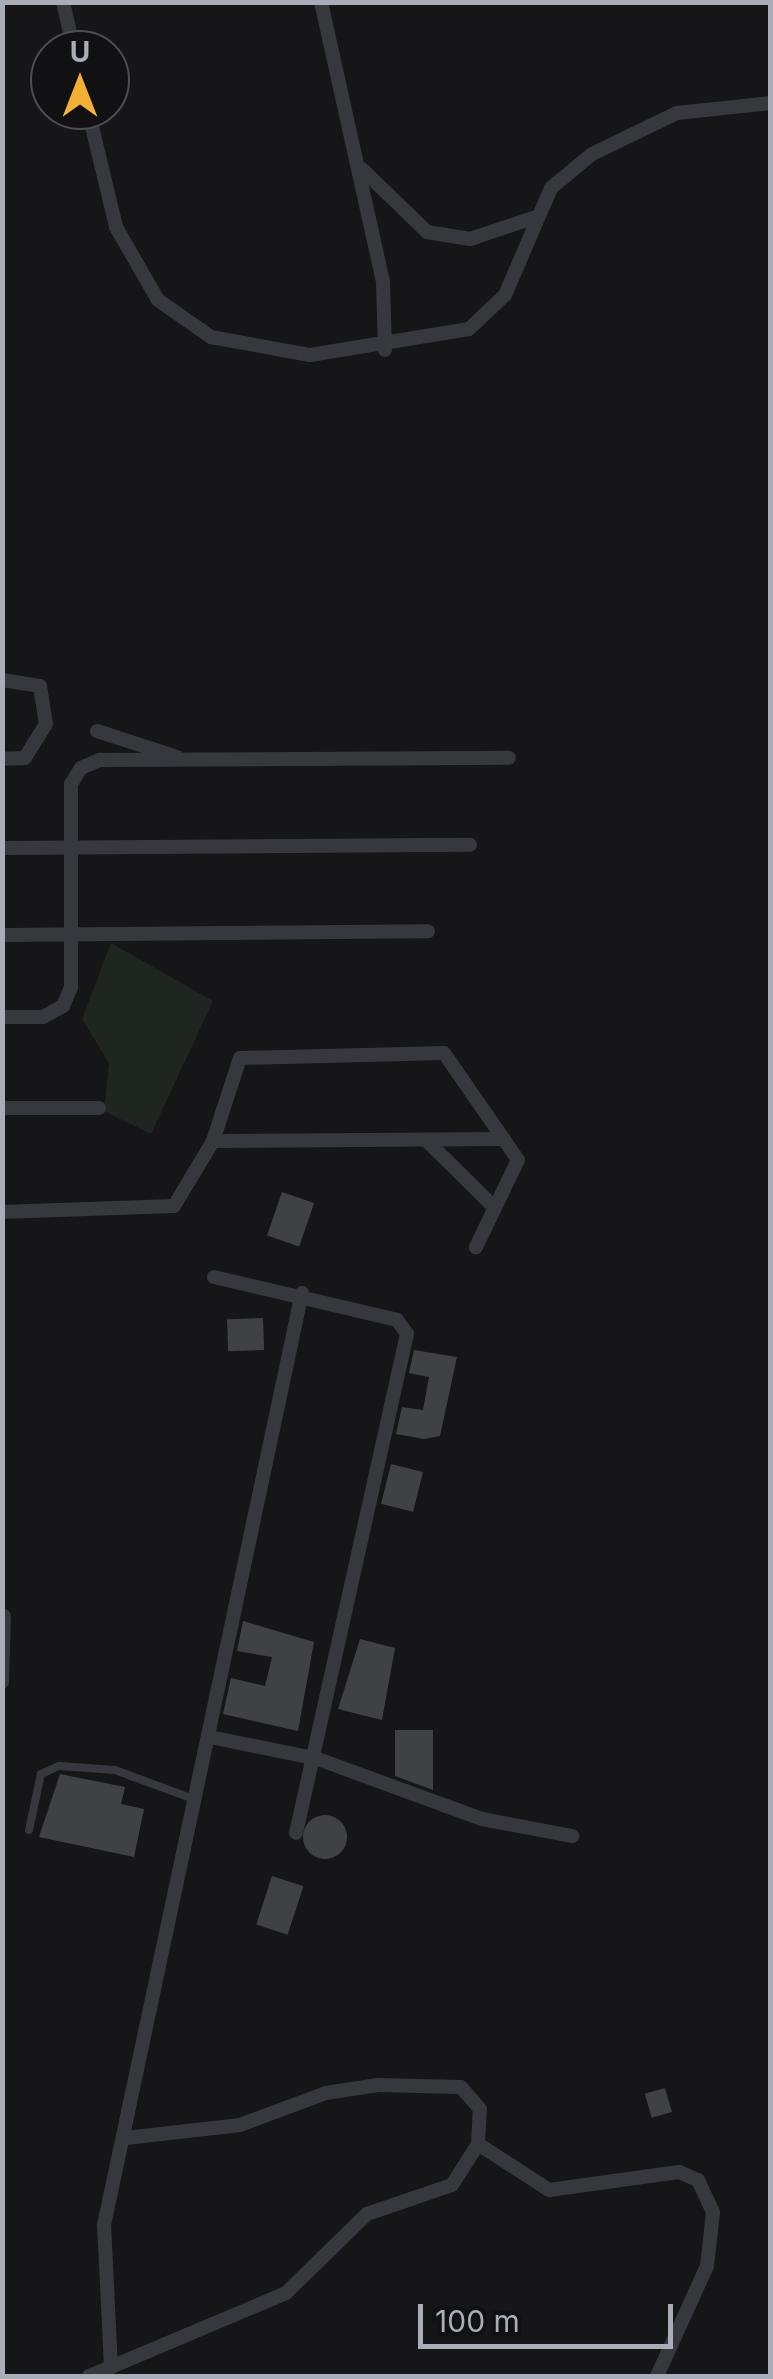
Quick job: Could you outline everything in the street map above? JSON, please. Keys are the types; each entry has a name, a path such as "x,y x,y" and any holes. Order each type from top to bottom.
{"street":[{"path":"63,2 69,30"},
{"path":"326,4 383,282 385,350"},
{"path":"93,130 116,227 158,300 246,348 385,350 442,339 490,314 536,217 561,178 648,124 704,106 770,103"},
{"path":"360,166 427,232 470,239 536,217"},
{"path":"2,680 40,686 46,724 24,758 2,759"},
{"path":"97,731 193,762"},
{"path":"2,1017 43,1017 63,1006 69,936 71,784 81,768 100,760 509,758"},
{"path":"2,848 470,844"},
{"path":"2,935 428,930"},
{"path":"2,1212 174,1206 213,1141 240,1058 444,1053 518,1160 476,1247"},
{"path":"2,1108 99,1108"},
{"path":"426,1140 495,1208"},
{"path":"213,1141 504,1140"},
{"path":"214,1277 302,1293 396,1320 407,1334 318,1760 296,1833"},
{"path":"111,2368 104,2224 126,2138 302,1293"},
{"path":"2,1600 2,1682"},
{"path":"210,1737 318,1760 404,1796 572,1836"},
{"path":"90,2376 286,2293 368,2214 452,2186 478,2144 471,2093 421,2085 352,2088 240,2126 126,2138"},
{"path":"478,2144 549,2190 679,2172 698,2180 713,2212 710,2248 657,2376"}],"lane":[{"path":"28,1830 41,1774 60,1766 115,1770 196,1800"}],"shaded area":[{"path":"111,943 213,1001 151,1134 104,1111 109,1063 82,1019"}],"building":[{"path":"282,1192 314,1203 299,1247 267,1235"},
{"path":"263,1318 264,1350 228,1351 227,1319"},
{"path":"414,1350 457,1357 440,1436 424,1439 396,1434 402,1407 423,1410 429,1377 409,1373"},
{"path":"391,1464 423,1472 413,1512 381,1504"},
{"path":"243,1621 314,1642 298,1731 223,1714 231,1678 265,1686 272,1657 237,1651"},
{"path":"360,1639 395,1648 382,1720 338,1709"},
{"path":"395,1730 433,1730 433,1790 395,1776"},
{"path":"60,1774 125,1787 121,1804 144,1809 134,1857 39,1837"},
{"path":"325,1815 341,1821 347,1837 341,1853 325,1859 309,1853 303,1837 309,1821"},
{"path":"272,1876 303,1886 288,1935 256,1925"},
{"path":"665,2088 672,2112 652,2118 645,2094"}]}
